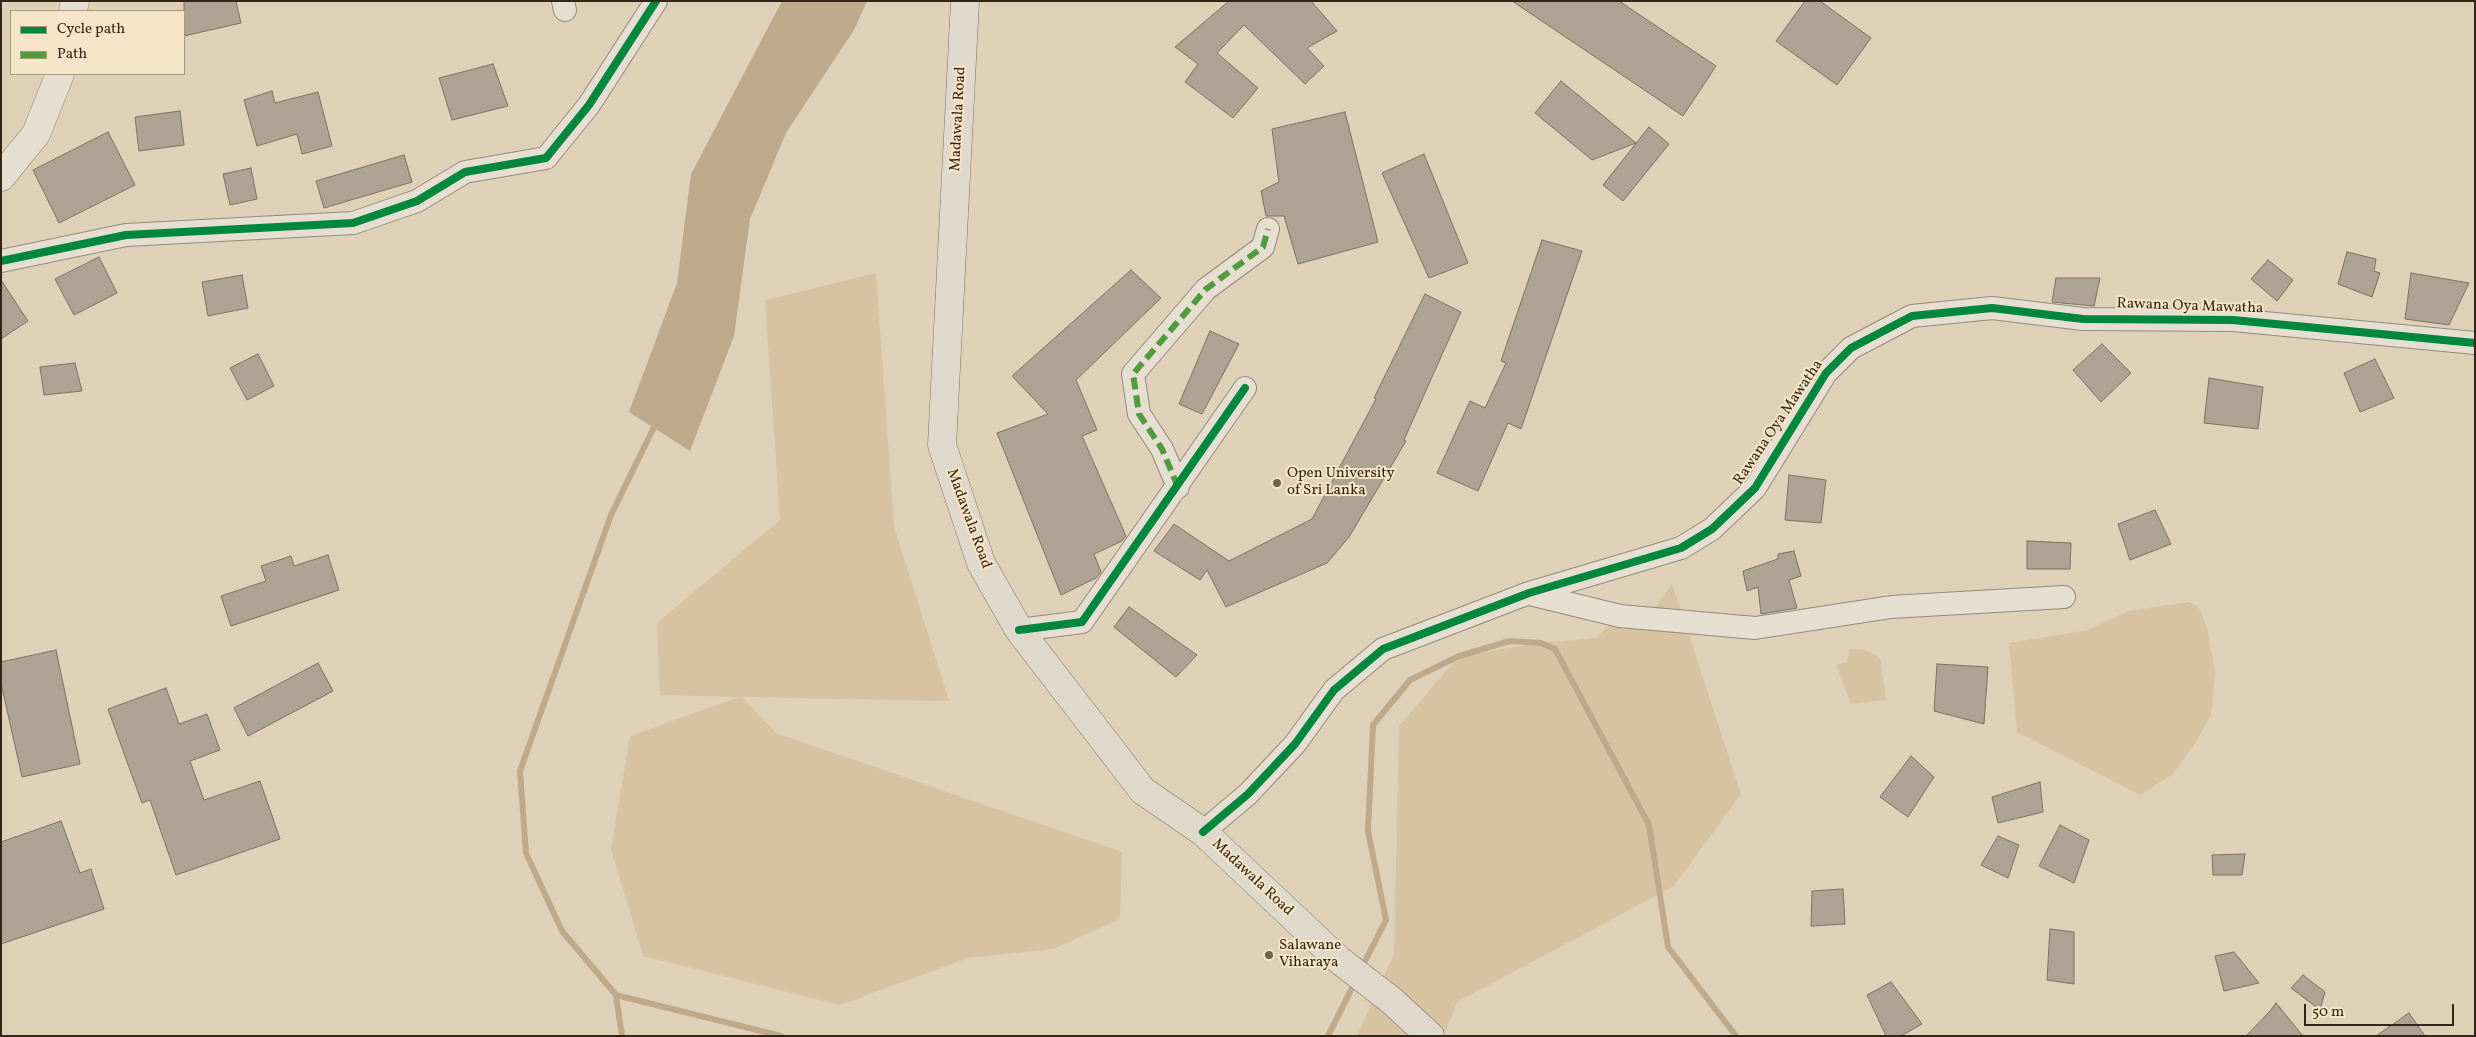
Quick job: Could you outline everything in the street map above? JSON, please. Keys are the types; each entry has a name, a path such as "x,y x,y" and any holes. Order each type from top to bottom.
{"main road":[{"name":"Madawala Road","path":"965,1 942,446 981,563 1019,630 1143,791 1203,832 1339,960 1391,1000 1430,1036"}],"street":[{"path":"1,261 126,235 354,223 417,201 465,172 546,158 589,105 656,1"},
{"path":"1,177 36,134 60,75"},
{"path":"1178,487 1162,449 1139,414 1133,374 1206,289 1264,247 1268,229"},
{"name":"Rawana Oya Mawatha","path":"1203,832 1248,794 1295,744 1334,690 1384,649 1529,593 1681,548 1712,529 1755,488 1826,373 1851,348 1912,316 1992,308 2083,319 2233,320 2475,343"},
{"path":"1019,630 1082,622 1178,487 1245,388"},
{"path":"1529,593 1620,616 1755,628 1891,607 2064,597"}],"shaded area":[{"path":"782,1 867,1 854,30 786,133 750,219 734,336 690,451 629,412 677,283 691,174"},
{"path":"876,273 894,526 949,701 742,697 776,733 1122,852 1120,919 1053,949 968,958 840,1005 643,956 611,849 630,736 739,697 660,695 657,623 780,520 765,300"},
{"path":"1672,583 1741,794 1674,886 1457,1002 1444,1036 1357,1036 1394,954 1399,726 1459,656 1541,643 1596,638 1606,628 1652,613"},
{"path":"2189,602 2198,606 2207,628 2215,673 2211,716 2173,774 2140,795 2017,732 2009,643 2088,630 2128,611"},
{"path":"1850,649 1865,650 1880,658 1886,700 1851,704 1836,665 1847,662"}],"building":[{"path":"184,1 236,1 241,23 185,36"},
{"path":"1229,1 1311,1 1337,31 1307,48 1324,66 1305,84 1244,25 1217,53 1258,88 1233,118 1185,82 1198,64 1175,47"},
{"path":"1512,1 1619,1 1716,66 1683,116"},
{"path":"1805,1 1820,1 1871,38 1837,85 1776,41"},
{"path":"493,64 508,106 452,120 439,78"},
{"path":"1561,81 1636,143 1592,160 1535,113"},
{"path":"272,91 275,103 318,92 332,146 302,154 297,134 257,146 244,100"},
{"path":"180,111 184,145 139,151 135,117"},
{"path":"1345,112 1378,242 1298,264 1284,216 1266,216 1261,191 1279,182 1272,129"},
{"path":"1649,127 1669,144 1623,201 1603,185"},
{"path":"108,132 135,185 59,223 33,170"},
{"path":"1424,154 1468,263 1429,278 1382,173"},
{"path":"404,155 412,182 324,208 316,181"},
{"path":"251,168 257,199 230,205 223,174"},
{"path":"1542,240 1582,251 1521,429 1508,423 1478,491 1437,473 1470,401 1485,408 1506,363 1501,361"},
{"path":"2347,252 2376,259 2374,271 2380,273 2372,297 2338,284"},
{"path":"99,257 117,293 74,315 55,279"},
{"path":"2268,260 2293,280 2277,301 2251,279"},
{"path":"1131,270 1161,298 1076,380 1097,430 1082,436 1126,536 1122,541 1094,554 1101,572 1096,578 1061,595 997,433 1048,414 1012,376"},
{"path":"2411,273 2469,283 2449,325 2405,319"},
{"path":"242,275 248,308 208,316 202,282"},
{"path":"2056,278 2100,278 2094,306 2052,302"},
{"path":"1,280 28,321 1,339"},
{"path":"1425,294 1461,312 1404,440 1406,441 1349,537 1327,563 1226,607 1207,570 1200,580 1154,551 1174,524 1229,561 1312,519 1376,399 1374,398"},
{"path":"1210,331 1239,344 1202,414 1179,404"},
{"path":"2102,344 2131,373 2101,402 2073,370"},
{"path":"258,354 274,386 247,400 230,368"},
{"path":"2375,359 2394,398 2360,412 2344,373"},
{"path":"75,363 82,391 44,395 40,367"},
{"path":"2209,378 2263,387 2258,429 2204,423"},
{"path":"1789,475 1826,480 1821,523 1785,520"},
{"path":"2155,510 2171,544 2130,560 2118,524"},
{"path":"2027,541 2071,543 2070,569 2027,569"},
{"path":"1794,551 1801,576 1789,580 1797,608 1761,614 1758,587 1747,591 1743,571 1778,559 1778,554"},
{"path":"328,555 339,590 231,626 221,596 266,581 261,566 291,556 294,566"},
{"path":"1129,607 1197,655 1176,677 1114,627"},
{"path":"56,650 80,764 22,777 1,683 1,662"},
{"path":"318,663 333,691 248,736 234,708"},
{"path":"1937,664 1988,667 1984,724 1934,711"},
{"path":"166,688 179,724 207,714 220,750 190,761 204,800 260,781 280,839 176,875 150,800 142,803 108,709"},
{"path":"1911,756 1934,777 1908,817 1880,797"},
{"path":"2040,782 2043,812 1998,823 1992,797"},
{"path":"61,821 80,873 91,869 104,909 1,944 1,842"},
{"path":"2060,825 2089,840 2074,883 2039,866"},
{"path":"1998,836 2019,845 2008,878 1981,865"},
{"path":"2245,854 2242,875 2213,875 2212,855"},
{"path":"1843,889 1845,924 1811,926 1812,891"},
{"path":"2050,929 2074,932 2074,984 2047,980"},
{"path":"2234,952 2259,983 2224,991 2215,956"},
{"path":"2303,975 2325,992 2320,1010 2291,988"},
{"path":"1891,982 1922,1024 1901,1036 1886,1036 1867,995"},
{"path":"2276,1003 2303,1036 2246,1036 2271,1010"},
{"path":"2409,1013 2425,1036 2376,1036"}],"waterway":[{"path":"657,421 611,515 520,771 526,853 562,931 616,995 781,1036"},
{"path":"1361,969 1386,920 1368,831 1373,725 1410,680 1459,656 1510,641 1541,643 1555,649 1649,825 1668,947 1736,1036"},
{"path":"1328,1036 1356,980"},
{"path":"616,995 622,1036"}],"marked path":[{"path":"1178,487 1162,449 1139,414 1133,374 1206,289 1263,247 1268,229"}],"cycle path":[{"path":"1,261 126,235 353,223 417,201 465,172 546,158 589,105 656,1"},
{"path":"1203,832 1248,794 1295,744 1334,690 1383,649 1529,593 1681,548 1712,529 1755,488 1826,373 1851,348 1912,316 1992,308 2083,319 2233,320 2475,343"},
{"path":"1019,630 1082,622 1245,388"}],"place":[{"name":"Open University of Sri Lanka","path":"1277,483"},
{"name":"Salawane Viharaya","path":"1269,955"}]}
